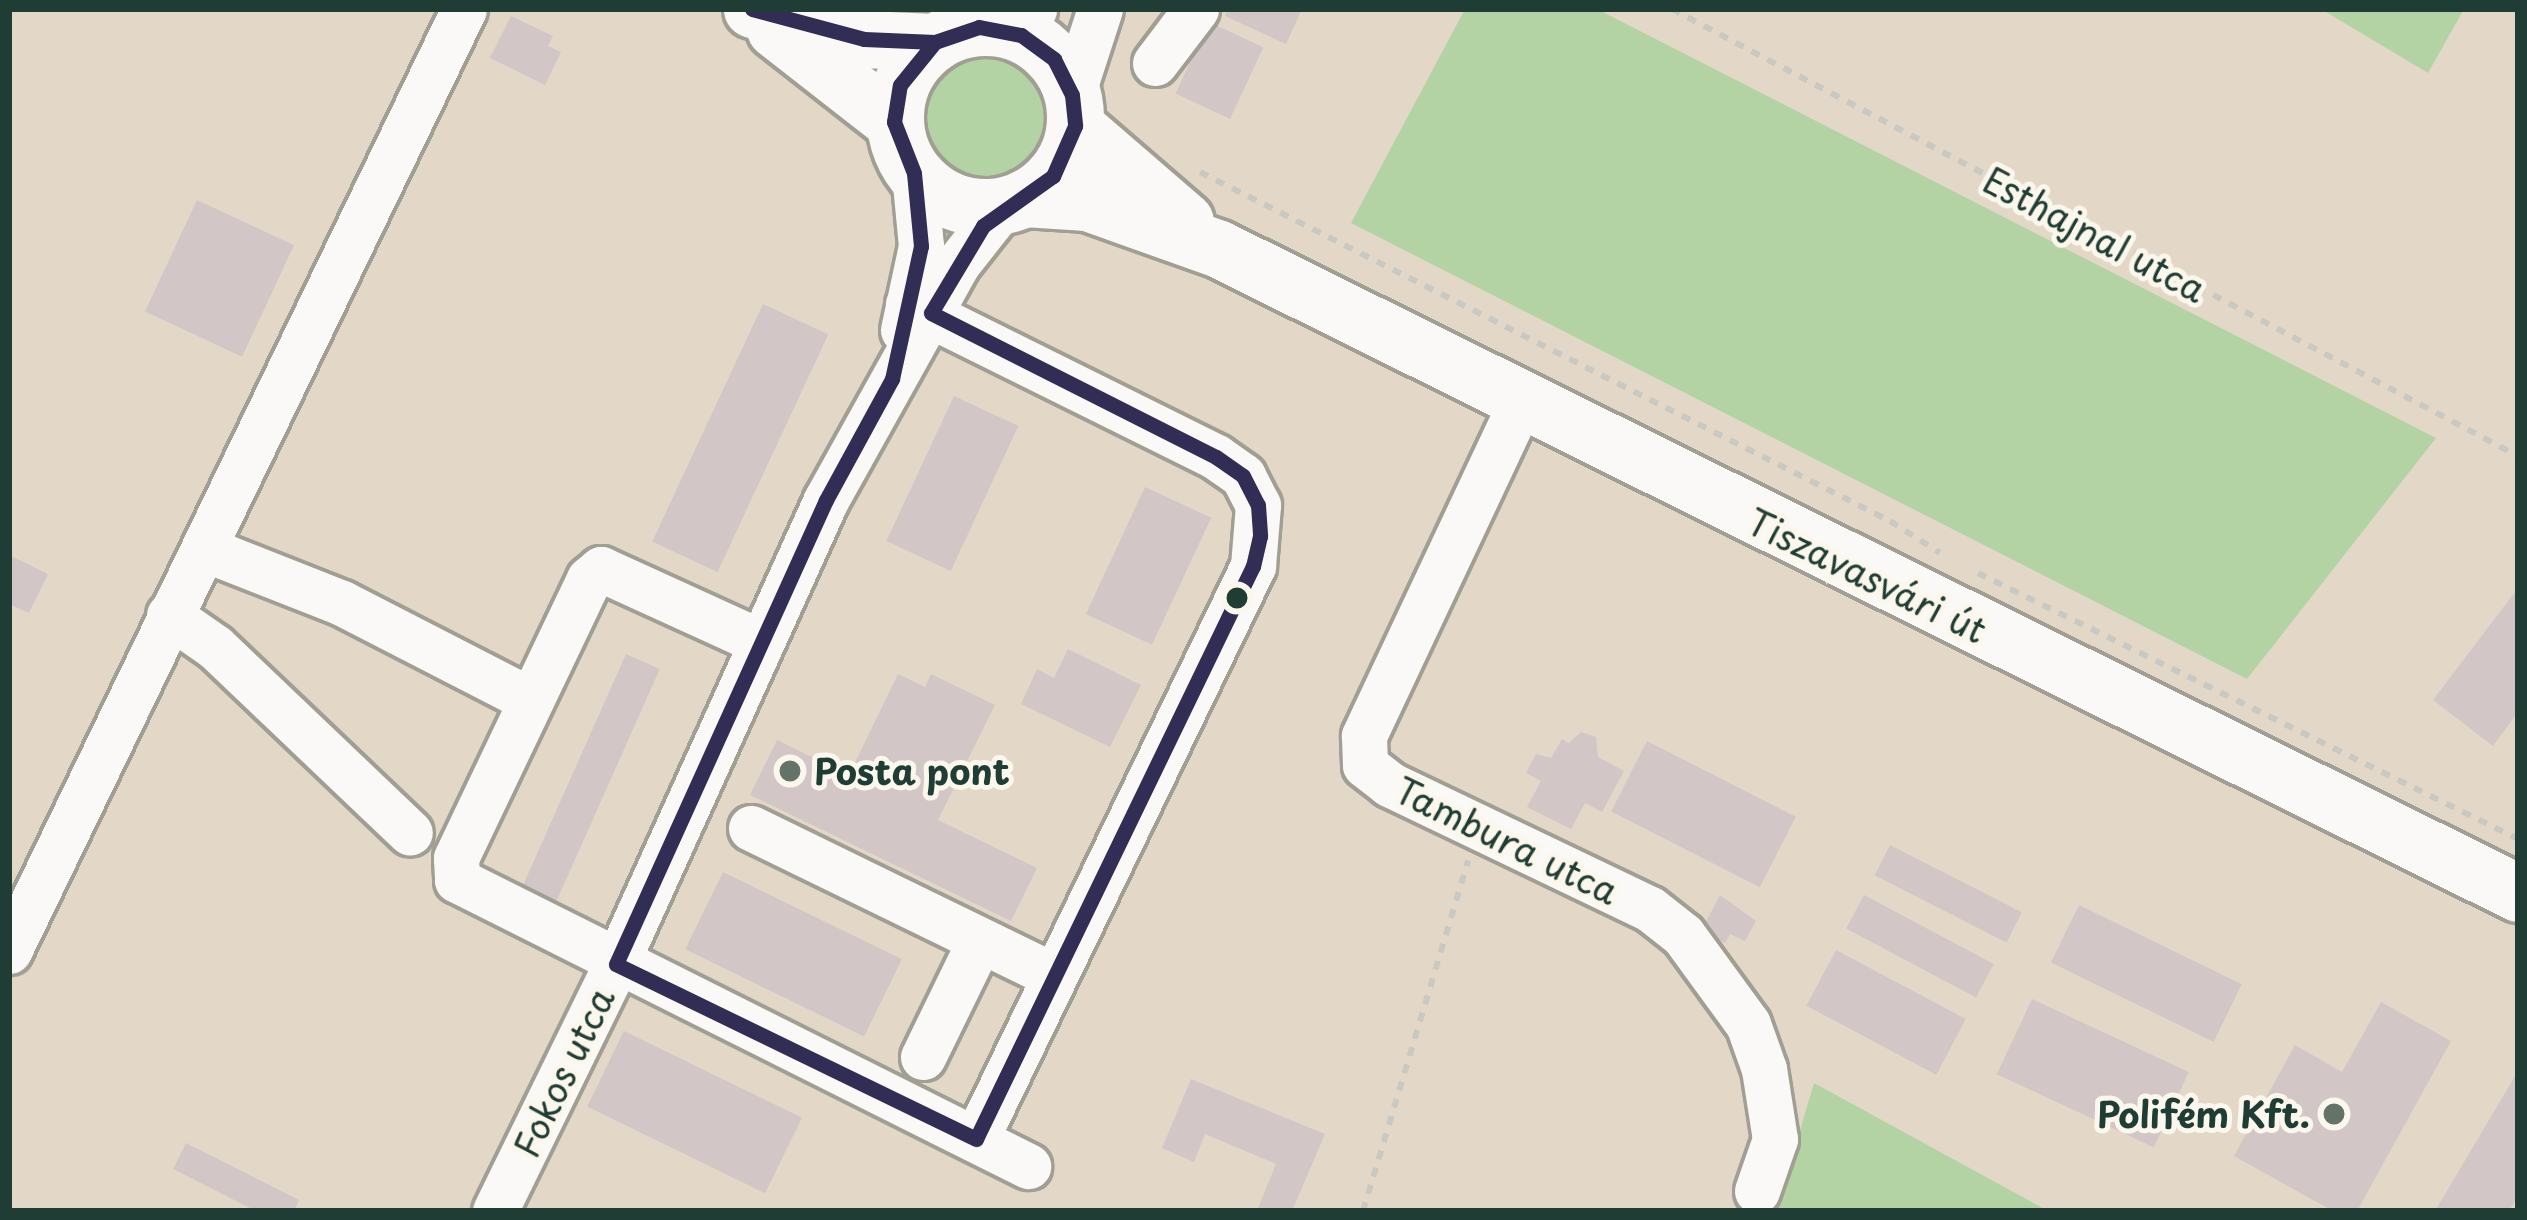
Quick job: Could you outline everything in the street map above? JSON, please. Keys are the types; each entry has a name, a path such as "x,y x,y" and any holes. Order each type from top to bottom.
{"main road":[{"path":"749,9 864,39 935,41 1018,19 1054,59 1073,110 1219,249"},
{"path":"749,9 904,148 954,202 1087,202 1219,249"},
{"path":"904,148 909,68 935,41"},
{"path":"1013,202 1064,161 1073,110"},
{"name":"Tiszavasvári út","path":"1219,249 1520,404 2518,893"}],"street":[{"path":"9,951 464,9"},
{"path":"1073,110 1100,9"},
{"path":"1154,62 1196,9"},
{"path":"904,148 928,301"},
{"path":"928,301 1013,202"},
{"path":"928,301 1216,457 1243,476 1258,506 1252,566 976,1138"},
{"name":"Fokos utca","path":"495,1211 616,964 761,642 928,301"},
{"name":"Tambura utca","path":"1520,404 1364,736 1365,765 1478,828 1650,910 1706,961 1748,1024 1774,1111 1775,1139 1757,1192"},
{"path":"205,549 342,602 531,700"},
{"path":"761,642 601,568 531,700 454,869 458,880 616,964 1028,1166"},
{"path":"170,616 215,646 410,833"},
{"path":"751,828 1054,976"},
{"path":"923,1057 980,940"}],"path":[{"name":"Esthajnal utca","path":"1672,9 2518,456"},
{"path":"1195,170 1890,520 1951,560"},
{"path":"1966,569 2027,592 2518,838"},
{"path":"1363,1211 1478,828"}],"green space":[{"path":"1465,9 1597,9 2436,438 2247,679 1351,223"},
{"path":"2321,9 2464,9 2428,73"},
{"path":"985,45 1012,51 1036,66 1051,90 1057,117 1051,144 1036,168 1012,183 985,189 958,183 934,168 919,144 913,117 919,90 934,66 958,51"},
{"path":"1814,1083 2048,1211 1776,1211"}],"building":[{"path":"1228,9 1302,9 1286,44 1225,16"},
{"path":"511,16 553,36 548,46 561,52 545,85 490,58"},
{"path":"1209,22 1263,47 1230,119 1176,94"},
{"path":"197,200 294,245 242,357 145,311"},
{"path":"763,304 828,334 718,572 652,541"},
{"path":"954,396 1018,426 951,571 886,541"},
{"path":"1145,487 1211,518 1152,645 1086,614"},
{"path":"9,555 48,574 29,613 9,604"},
{"path":"2518,588 2518,712 2493,746 2433,700"},
{"path":"1068,649 1141,685 1110,747 1021,704 1037,669 1054,678"},
{"path":"626,654 660,669 555,905 521,890"},
{"path":"898,674 925,687 931,674 995,705 938,820 1037,868 1011,921 750,795 777,740 849,775"},
{"path":"1581,732 1596,737 1598,757 1624,771 1602,812 1585,803 1571,829 1527,807 1541,781 1526,773 1536,754 1551,758 1562,739 1569,743"},
{"path":"1647,741 1796,817 1760,887 1611,811"},
{"path":"1890,845 2022,912 2006,942 1875,875"},
{"path":"723,872 902,959 864,1037 685,949"},
{"path":"1720,895 1756,921 1745,941 1730,934 1725,943 1701,931"},
{"path":"1864,895 1994,964 1976,998 1846,929"},
{"path":"2079,905 2242,984 2214,1042 2051,963"},
{"path":"1836,950 1966,1019 1936,1075 1806,1006"},
{"path":"2032,999 2189,1072 2154,1147 1997,1074"},
{"name":"Polifém Kft.","path":"2381,1002 2451,1041 2357,1211 2333,1211 2234,1156 2295,1045 2342,1072"},
{"path":"624,1031 802,1118 765,1193 587,1106"},
{"path":"2518,1071 2518,1196 2509,1211 2435,1211"},
{"path":"1191,1079 1325,1134 1292,1211 1258,1208 1276,1164 1205,1134 1194,1162 1162,1148"},
{"path":"186,1143 299,1200 294,1211 256,1211 173,1169"}],"transit line":[{"path":"752,9 864,39 935,42"},
{"path":"979,27 1021,35 1054,59 1072,95 1075,126 1053,176 983,226 931,313 1216,457 1243,476 1258,505 1260,536 1253,566 976,1139 616,964 826,500 892,379 921,246 914,173 894,122 900,85 935,42 979,27"}],"place":[{"name":"Posta pont","path":"790,771"},
{"name":"Polifém Kft.","path":"2334,1114"}]}
